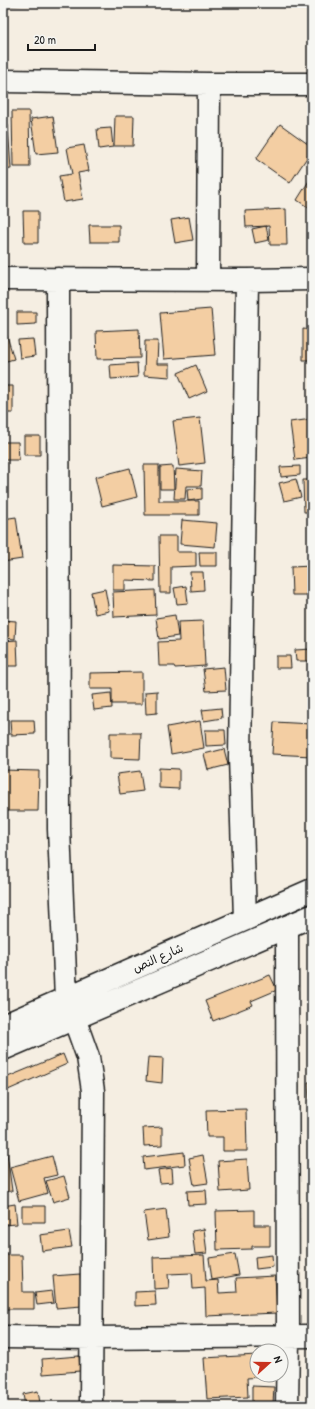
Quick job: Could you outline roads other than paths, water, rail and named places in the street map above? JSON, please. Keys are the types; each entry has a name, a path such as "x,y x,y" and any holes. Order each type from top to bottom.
{"street":[{"path":"3,82 312,84"},
{"path":"208,279 209,84"},
{"path":"3,279 312,279"},
{"path":"58,279 59,829 70,1008 88,1057 93,1091 91,1406"},
{"path":"245,919 240,757 247,280"},
{"name":"شارع النص","path":"3,1049 70,1008 245,919 312,890"},
{"name":"شارع النص","path":"3,1026 70,1008 287,927 312,916"},
{"path":"287,927 287,1406"},
{"path":"3,1336 92,1338 312,1336"}]}
